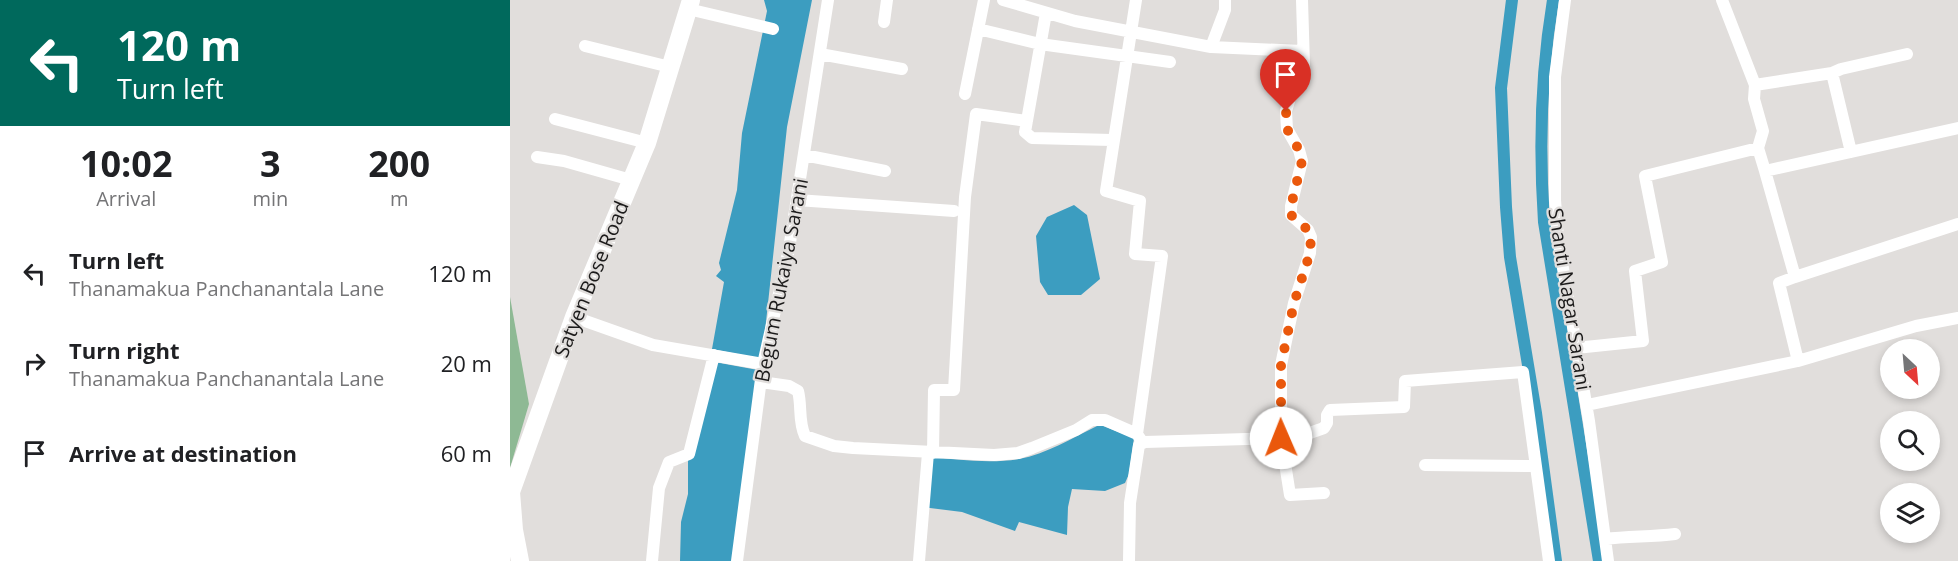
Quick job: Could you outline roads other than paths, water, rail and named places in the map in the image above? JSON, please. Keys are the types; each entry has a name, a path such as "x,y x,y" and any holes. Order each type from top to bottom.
{"main road":[{"name":"Satyen Bose Road","path":"520,561 511,492 574,317 647,143 690,5"}],"street":[{"name":"Begum Rukaiya Sarani","path":"737,561 760,382 789,249 828,0"},
{"path":"884,22 887,0"},
{"path":"965,94 984,0"},
{"path":"1003,0 1129,33 1211,47 1302,51"},
{"path":"1129,561 1130,503 1162,256 1135,254 1140,201 1106,191 1112,140 1136,0"},
{"path":"1211,47 1225,10 1225,0"},
{"path":"1302,0 1303,83 1290,99 1286,111 1287,129 1299,150 1302,161 1291,215 1308,230 1311,237 1310,253 1294,303 1281,365 1281,438 1290,495 1324,493"},
{"name":"Shanti Nagar Sarani","path":"1565,0 1555,78 1555,200 1558,239 1587,405 1608,561"},
{"path":"1722,0 1755,86 1754,99 1763,131 1758,148 1795,277"},
{"path":"690,5 773,29"},
{"path":"1046,13 1025,132 1032,138 1112,140"},
{"path":"978,29 1040,44 1170,62"},
{"path":"585,46 670,67"},
{"path":"820,54 902,69"},
{"path":"1755,86 1832,73 1907,54"},
{"path":"1832,73 1851,152"},
{"path":"919,561 931,453 934,390 954,390 965,197 976,114 1027,121"},
{"path":"555,119 647,143"},
{"path":"1765,171 1958,128"},
{"path":"1576,348 1643,340 1635,272 1662,262 1645,176 1758,148"},
{"path":"804,155 885,171"},
{"path":"537,158 564,161 631,180"},
{"path":"797,200 954,211"},
{"path":"1798,361 1779,283 1958,224"},
{"path":"574,317 653,345 763,364"},
{"path":"1587,405 1798,361 1916,326 1958,318"},
{"path":"652,561 659,488 669,462 689,454 714,355"},
{"path":"760,382 789,386 798,391 801,403 801,426 806,436 816,440 843,447 977,456 1018,453 1076,430 1092,420 1105,420 1140,439 1281,438 1304,435 1324,428 1327,423 1326,415 1330,410 1404,407 1405,381 1523,372 1550,561"},
{"path":"1425,465 1536,465"},
{"path":"1605,539 1638,534 1648,537 1675,534"}],"water":[{"path":"764,0 812,0 787,127 762,359 712,349 724,282 716,276 721,270 719,263 737,190 742,133 767,11"},
{"path":"1074,205 1087,215 1100,279 1081,295 1048,295 1040,282 1036,236 1047,217"},
{"path":"709,361 758,370 733,561 680,561 681,522 688,494 688,455"},
{"path":"1097,426 1103,426 1134,438 1129,474 1125,483 1105,491 1072,489 1068,507 1067,535 1019,522 1015,531 962,512 922,507 925,457 984,461 1019,459 1049,450"}],"waterway":[{"path":"1512,0 1501,88 1506,207 1510,257 1536,413 1556,561"},
{"path":"1553,0 1542,111 1544,222 1599,561"}]}
